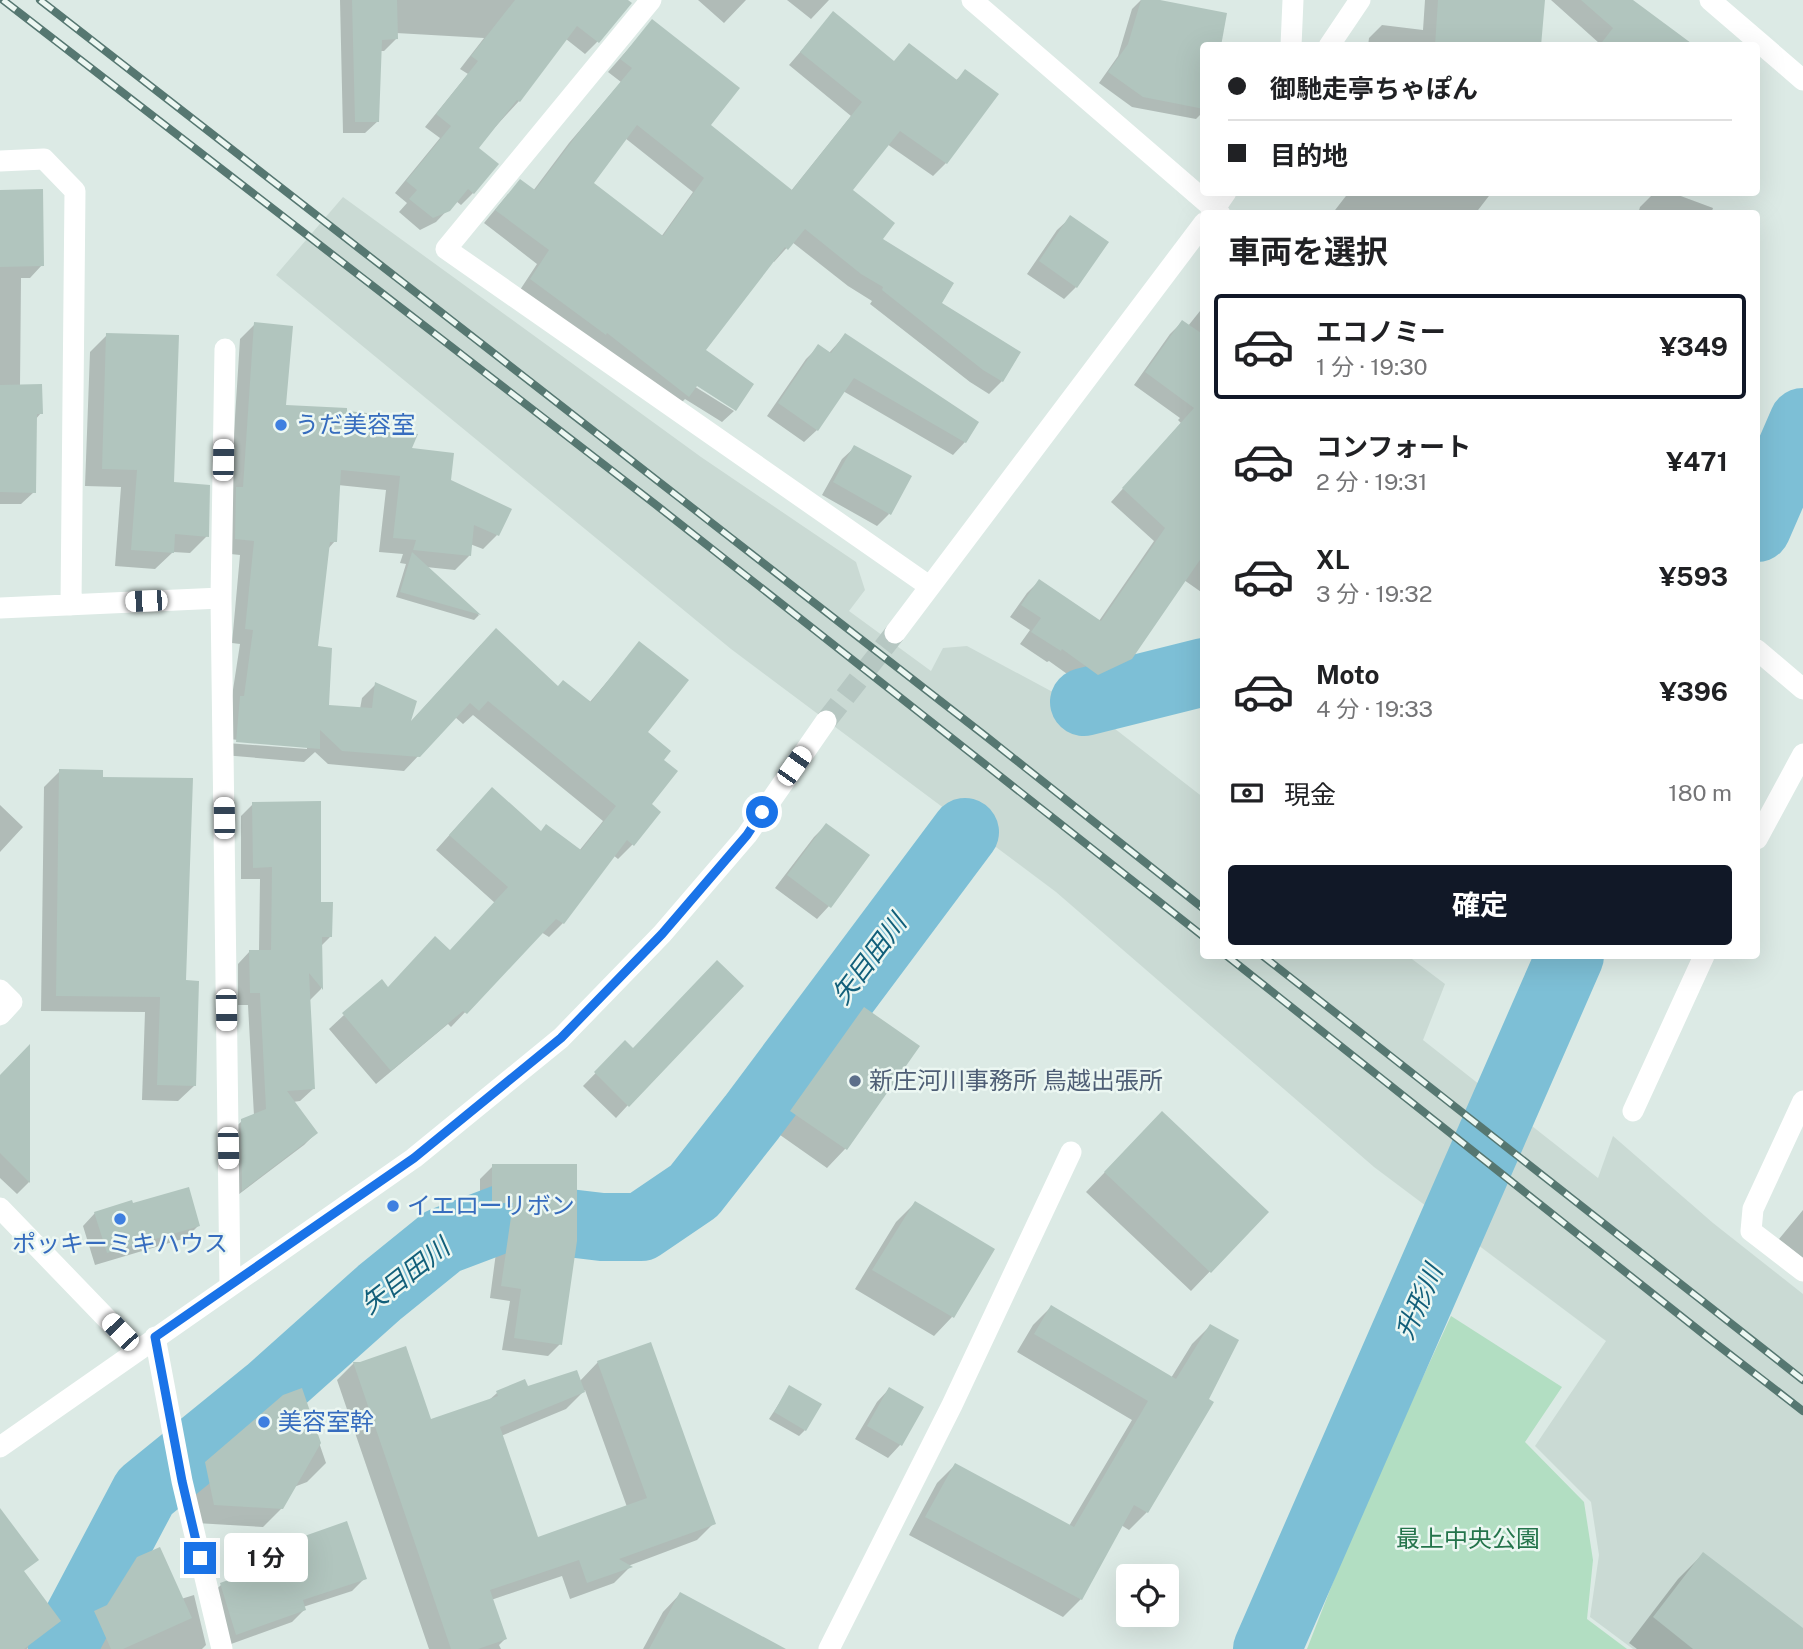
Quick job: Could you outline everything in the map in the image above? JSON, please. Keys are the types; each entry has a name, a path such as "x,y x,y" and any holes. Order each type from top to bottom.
{"street":[{"path":"651,0 446,249 929,586"},
{"path":"972,0 1215,210"},
{"path":"1291,42 1293,0"},
{"path":"1332,42 1360,0"},
{"path":"1710,0 1759,42"},
{"path":"1760,43 1803,80"},
{"path":"0,161 44,159 75,191 71,605"},
{"path":"895,633 1200,230"},
{"path":"225,349 221,598 230,1285"},
{"path":"0,608 221,598"},
{"path":"1760,653 1801,687"},
{"path":"0,1447 414,1158 561,1038 662,934 747,835 826,721"},
{"path":"1760,833 1803,754"},
{"path":"1633,1111 1703,959"},
{"path":"0,990 12,1003 0,1015"},
{"path":"1803,1101 1753,1209 1751,1231 1803,1270"},
{"path":"829,1649 953,1405 1071,1152"},
{"path":"0,1208 137,1350"},
{"path":"155,1337 182,1481 222,1649"}],"shaded area":[{"path":"343,197 701,457 856,562 865,590 849,611 931,671 943,648 967,646 1101,718 1200,795 1200,959 1412,959 1445,984 1423,1040 1598,1178 1613,1136 1713,1223 1803,1294 1803,1649 1633,1649 1590,1617 1599,1555 1591,1502 1535,1446 1606,1341 1374,1167 1056,892 731,649 276,275"}],"green space":[{"name":"最上中央公園","path":"1451,1316 1562,1387 1525,1442 1584,1502 1593,1560 1587,1619 1627,1649 1307,1649 1358,1518"}],"building":[{"path":"352,0 397,0 398,39 382,40 379,122 355,122"},
{"path":"515,0 628,0 632,3 599,43 577,26 520,102 517,100 479,148 499,164 474,194 468,189 450,211 433,218 409,199 417,190 406,181 451,126 436,114 478,61 471,56"},
{"path":"1141,0 1160,0 1227,13 1222,42 1200,42 1200,108 1143,97 1108,72 1128,44"},
{"path":"1438,0 1545,0 1541,42 1435,42"},
{"path":"1581,0 1633,0 1690,42 1602,42 1613,28"},
{"path":"833,11 894,61 909,43 957,80 965,69 999,94 947,164 900,131 853,190 895,223 883,239 954,283 942,303 1021,352 1003,382 983,370 882,290 883,287 861,274 805,229 788,250 785,247 706,350 754,384 736,411 697,386 689,397 607,333 606,335 530,279 549,250 495,210 520,179 535,190 632,68 620,59 652,19 740,88 711,125 792,190 862,102 800,52","holes":["637,125 704,178 663,236 594,183"]},
{"path":"43,189 44,266 0,267 0,190"},
{"path":"1070,215 1109,242 1077,288 1039,261"},
{"path":"1182,320 1200,332 1200,560 1132,659 1098,675 1062,649 1061,651 1031,632 1041,618 1021,605 1039,579 1101,621 1165,528 1122,488 1194,408 1145,372"},
{"path":"254,322 293,326 286,405 347,408 347,411 377,414 375,429 418,434 412,448 454,453 451,480 512,509 499,536 474,525 471,556 413,550 416,540 393,538 400,476 341,470 337,542 330,542 318,646 332,648 329,705 372,708 375,682 417,701 411,721 496,628 558,686 563,680 591,702 639,641 689,680 648,732 671,751 664,760 678,771 652,804 661,812 634,846 627,840 564,924 556,919 467,1014 463,1011 391,1071 342,1013 382,979 388,987 435,936 450,950 508,887 449,835 492,787 541,831 546,824 581,850 616,806 488,701 479,711 470,703 420,757 342,751 320,730 320,749 236,742 240,696 244,696 253,630 245,629 254,541 235,539 236,487 243,487"},
{"path":"106,333 179,335 174,482 210,485 209,537 175,534 174,553 131,550 137,470 102,469"},
{"path":"845,333 979,422 966,443 854,378 818,431 778,403 818,344 831,353"},
{"path":"42,384 43,414 37,414 36,493 0,492 0,385"},
{"path":"854,445 912,476 891,515 833,482"},
{"path":"412,552 481,615 400,592"},
{"path":"59,769 103,770 103,777 193,778 186,980 199,981 196,1086 157,1085 160,997 56,996"},
{"path":"321,801 321,902 333,902 332,937 322,937 323,990 309,973 315,1089 287,1091 318,1133 242,1191 241,1119 266,1109 260,993 250,993 249,950 271,950 272,867 253,868 252,802"},
{"path":"826,823 870,855 831,908 787,875"},
{"path":"717,960 744,986 629,1107 594,1072 625,1040 633,1048"},
{"path":"864,1007 920,1046 847,1150 790,1111"},
{"path":"30,1044 30,1183 0,1153 0,1075"},
{"path":"1162,1111 1269,1212 1211,1273 1104,1172"},
{"path":"492,1164 577,1164 577,1241 562,1345 514,1338 521,1289 501,1286 513,1203 492,1203"},
{"path":"189,1187 200,1226 107,1253 94,1212"},
{"path":"915,1201 995,1249 954,1318 872,1270"},
{"path":"1051,1305 1176,1379 1210,1324 1239,1340 1209,1399 1214,1402 1148,1513 1134,1505 1082,1600 925,1517 955,1463 1074,1527 1148,1401 1034,1334"},
{"path":"651,1342 716,1524 619,1559 633,1567 587,1583 579,1560 490,1590 507,1639 478,1649 451,1649 353,1362 406,1346 431,1419 498,1396 496,1391 525,1379 528,1386 577,1370 585,1392 500,1427 538,1537 647,1498 597,1361"},
{"path":"789,1385 822,1404 806,1431 774,1412"},
{"path":"889,1387 924,1407 902,1446 867,1426"},
{"path":"302,1388 321,1443 283,1509 214,1505 205,1462 283,1395"},
{"path":"0,1508 39,1560 24,1571 61,1621 24,1649 0,1649"},
{"path":"347,1521 367,1579 303,1600 306,1610 236,1635 220,1583 301,1554 296,1539"},
{"path":"160,1547 192,1618 123,1649 111,1649 94,1611 107,1605 137,1557"},
{"path":"1703,1552 1803,1628 1803,1649 1693,1649 1653,1617"},
{"path":"680,1592 786,1649 649,1649"}],"waterway":[{"name":"升形川","path":"1760,521 1803,422"},
{"name":"矢目田川","path":"1084,702 1200,673"},
{"name":"矢目田川","path":"62,1649 145,1492 268,1392 380,1292 443,1241 509,1216 602,1227 641,1227 694,1191 965,832"},
{"name":"升形川","path":"1267,1649 1569,959"}],"tunnel":[{"path":"826,721 895,633"}],"railway":[{"path":"3,0 660,508 1200,934"},
{"path":"40,0 1200,906"},
{"path":"1231,959 1803,1411"},
{"path":"1267,959 1803,1380"}],"place":[{"name":"うだ美容室","path":"281,425"},
{"name":"新庄河川事務所 鳥越出張所","path":"855,1081"},
{"name":"イエローリボン","path":"393,1206"},
{"name":"ポッキーミキハウス","path":"120,1219"},
{"name":"美容室幹","path":"264,1422"}],"route":[{"path":"200,1558 182,1481 155,1337 414,1158 561,1038 662,934 747,835 762,812"}]}
